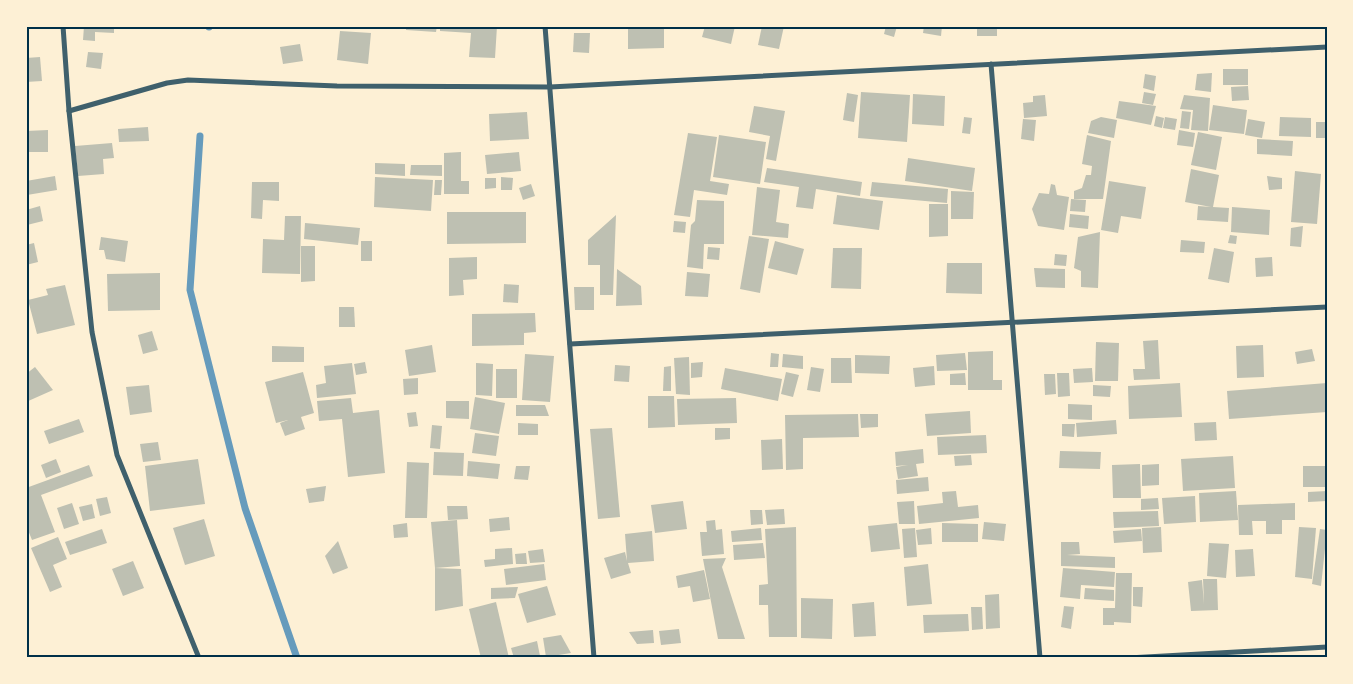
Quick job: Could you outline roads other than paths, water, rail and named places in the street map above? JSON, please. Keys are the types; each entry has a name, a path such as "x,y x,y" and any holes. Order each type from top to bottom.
{"street":[{"path":"63,26 69,111 92,332 117,455 199,658"},
{"path":"545,26 594,658"},
{"path":"69,111 167,83 188,80 337,86 550,87 1327,46"},
{"path":"991,64 1040,658"},
{"path":"570,344 1327,307"},
{"path":"1128,658 1327,647"}],"waterway":[{"path":"200,136 190,290 245,508 297,658"}]}
